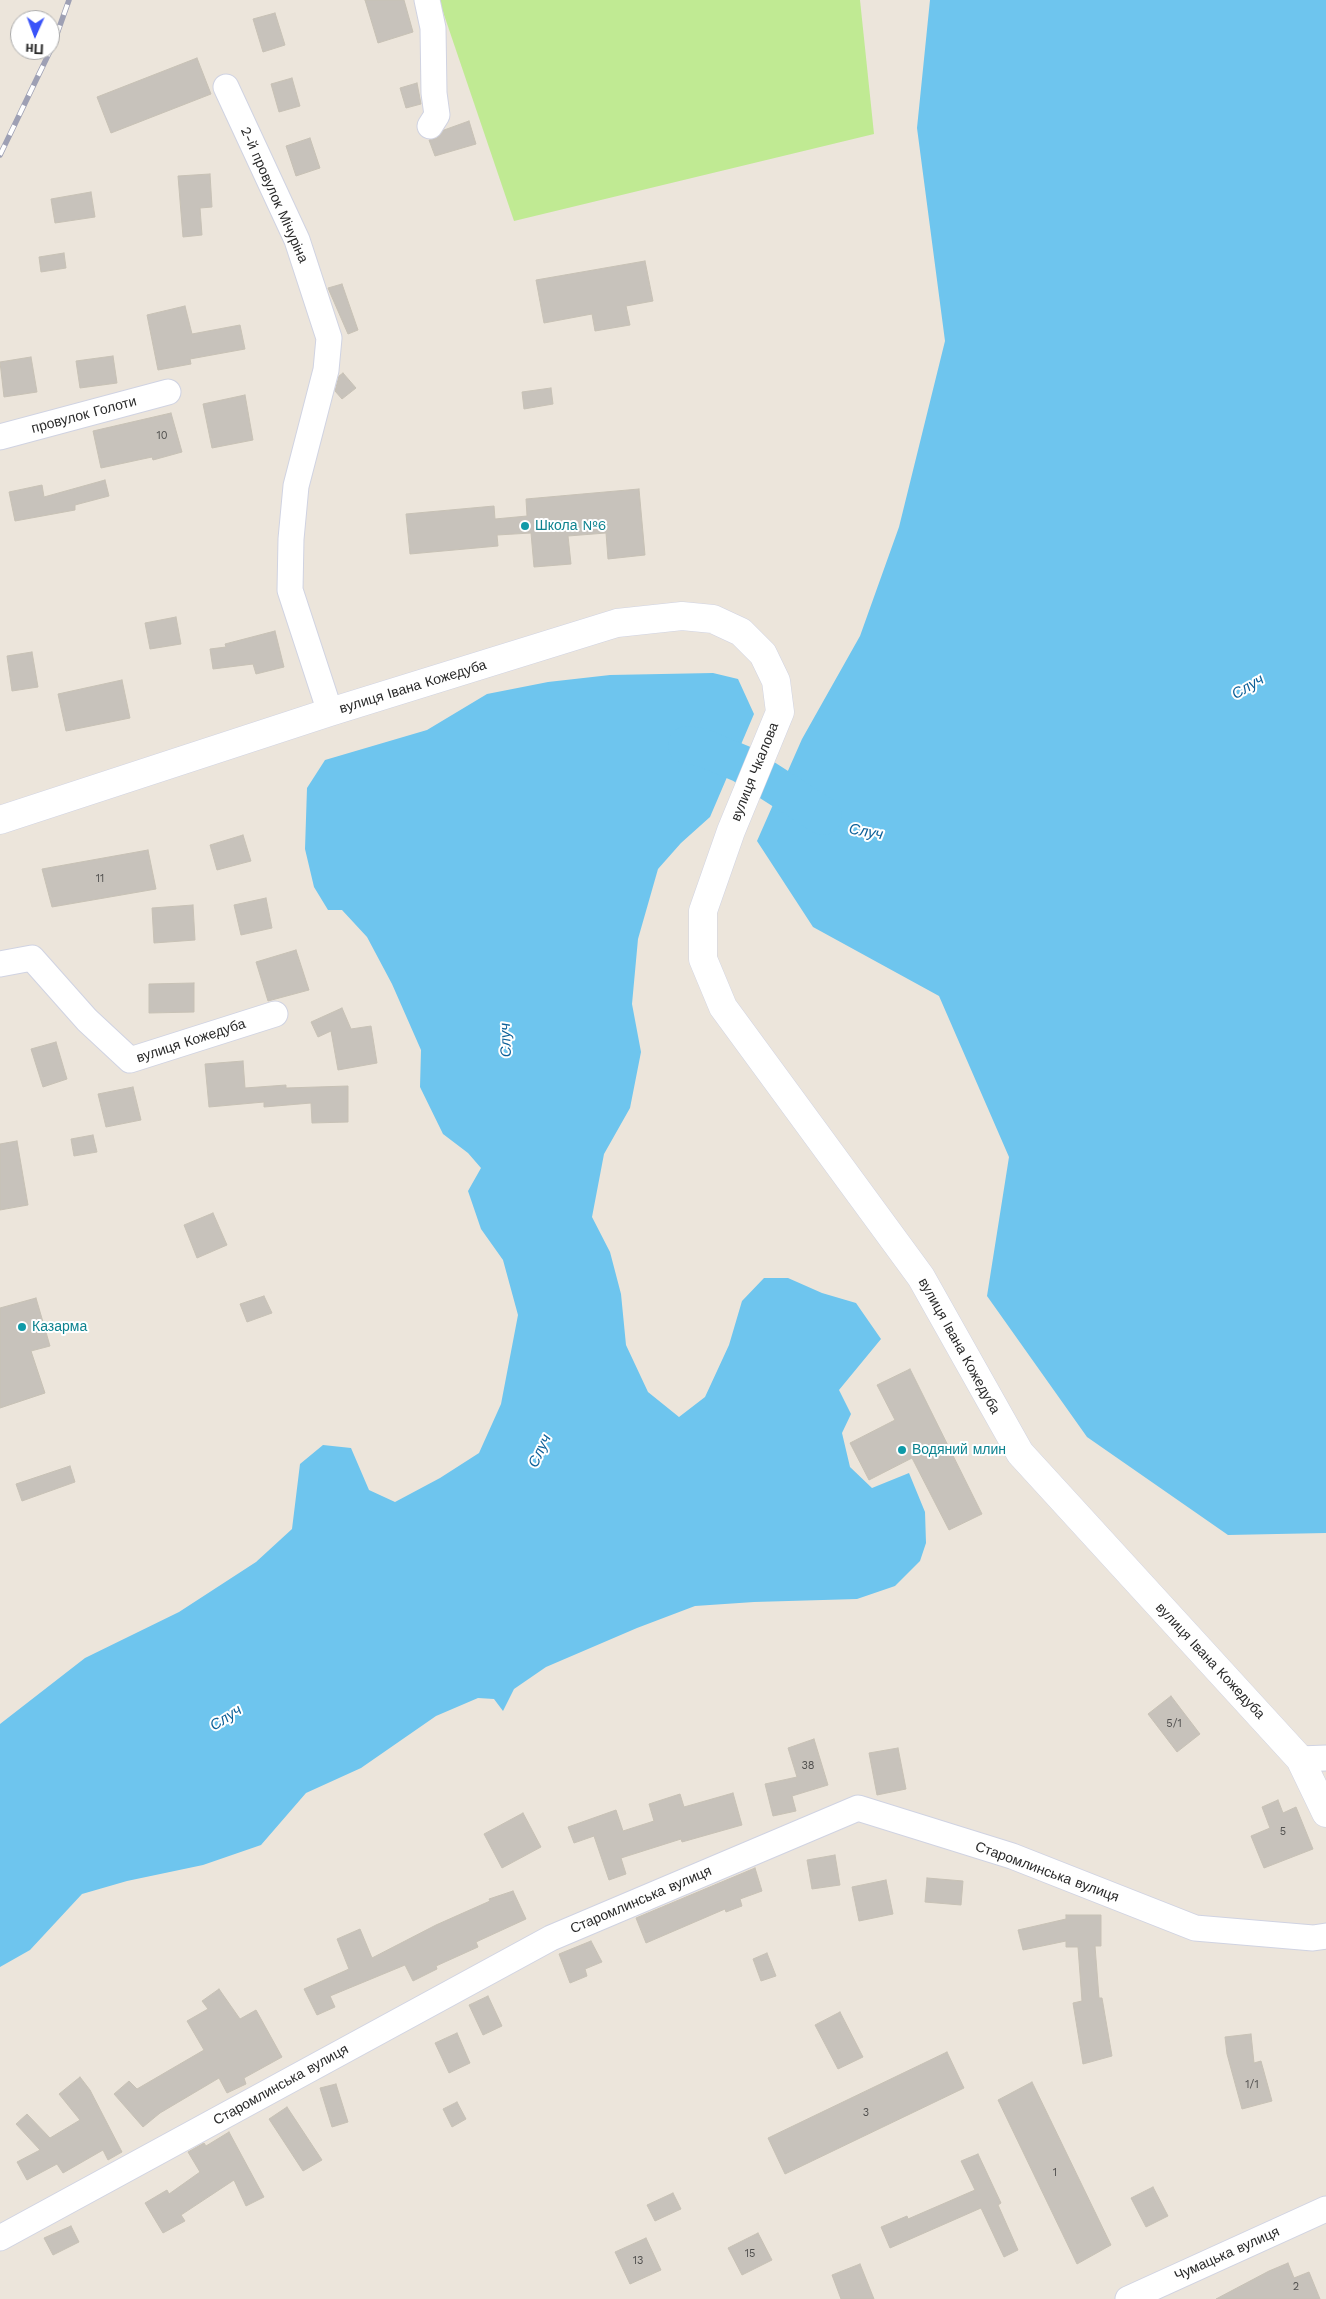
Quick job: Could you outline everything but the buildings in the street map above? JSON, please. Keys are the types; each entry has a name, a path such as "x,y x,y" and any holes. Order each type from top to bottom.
{"main road":[{"name":"вулиця Івана Кожедуба","path":"0,820 330,712 616,623 682,616 713,619 741,632 763,654 776,681 780,712"},
{"name":"вулиця Чкалова","path":"731,832 780,712"},
{"name":"вулиця Івана Кожедуба","path":"731,832 703,911 703,959 723,1007 921,1276 1020,1453 1313,1758 1326,1813"}],"street":[{"path":"427,0 434,28 434,93 437,115 430,126"},
{"name":"2-й провулок Мічуріна","path":"226,87 297,240 329,338 326,370 296,486 291,539 290,590 330,712"},
{"name":"провулок Голоти","path":"0,437 168,392"},
{"name":"вулиця Кожедуба","path":"0,964 32,958 87,1020 130,1060 275,1014"},
{"name":"Старомлинська вулиця","path":"0,2238 551,1938 858,1808 1012,1856 1195,1928 1314,1938 1326,1936"},
{"name":"Чумацька вулиця","path":"1128,2299 1326,2209"}],"green space":[{"path":"439,0 860,0 874,134 514,221"}],"water":[{"path":"930,0 1326,0 1326,1533 1228,1535 1087,1437 987,1296 1009,1157 939,996 813,927 757,841 802,739 860,636 899,527 945,341 917,128"},
{"path":"713,673 738,679 754,714 710,817 681,843 658,869 638,939 632,1004 641,1052 630,1108 604,1154 592,1217 610,1252 621,1294 626,1345 648,1392 679,1417 705,1397 729,1345 742,1301 764,1278 788,1278 822,1293 856,1303 881,1339 839,1390 851,1414 842,1433 850,1467 872,1488 909,1473 925,1512 926,1543 920,1561 895,1586 857,1599 695,1606 637,1628 546,1667 514,1689 503,1711 494,1699 478,1698 436,1716 361,1768 306,1793 261,1845 203,1865 127,1881 82,1894 30,1950 0,1967 0,1724 85,1658 179,1612 256,1562 292,1529 300,1464 323,1445 351,1448 369,1490 395,1502 440,1478 479,1453 501,1404 518,1315 503,1260 481,1229 468,1191 481,1168 468,1153 443,1134 420,1087 421,1050 392,984 367,937 342,910 328,910 314,887 305,849 307,788 325,760 427,730 487,694 548,682 610,675"}],"waterway":[{"name":"Случ","path":"687,745 701,747 742,764 823,816"}],"railway":[{"path":"0,155 53,45 69,0"}],"place":[{"name":"Школа №6","path":"525,526"},
{"name":"Казарма","path":"22,1327"},
{"name":"Водяний млин","path":"902,1450"}]}
